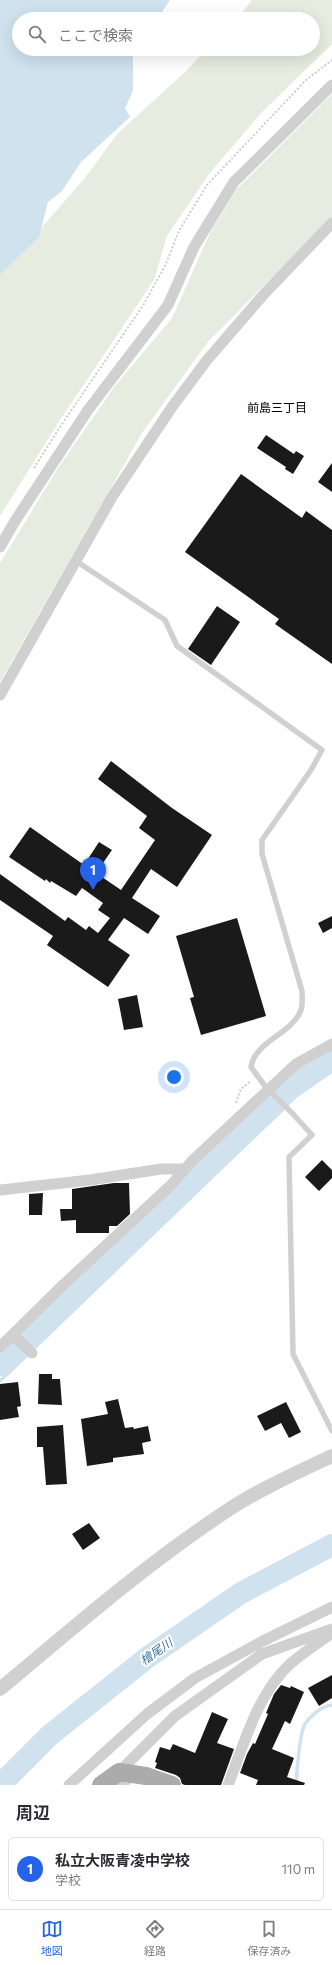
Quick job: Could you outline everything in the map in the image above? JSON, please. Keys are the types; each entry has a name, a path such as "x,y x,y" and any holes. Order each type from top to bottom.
{"main road":[{"path":"101,1785 124,1777 146,1776 172,1785"}],"street":[{"path":"0,547 15,521 88,410 168,305 194,247 234,182 332,85"},
{"path":"0,695 112,497 172,407 207,360 265,293 332,223"},
{"path":"0,1347 62,1286 170,1185 183,1169 296,1064 332,1044"},
{"path":"0,1190 90,1180 161,1169 183,1169"},
{"path":"13,1335 32,1353"},
{"path":"0,1689 155,1562 225,1512 281,1480 332,1456"},
{"path":"69,1785 147,1714 195,1678 332,1607"},
{"path":"124,1777 176,1716 262,1654 332,1629"},
{"path":"228,1785 247,1735 264,1698 290,1665 332,1632"}],"lane":[{"path":"76,561 165,620 176,646 322,750 312,770 262,840 262,854 302,991 302,1010 290,1025 270,1041 252,1060 251,1067 265,1086 312,1135 290,1158 293,1354 332,1431"}],"path":[{"path":"33,470 62,424 144,304 165,266 179,230 207,185 306,80 332,60"}],"shaded area":[{"path":"252,0 332,0 332,44 320,56 320,12 243,12"},
{"path":"200,56 320,56 261,113 209,174 167,236 154,280 60,420 0,516 0,275 84,179 118,133 184,73"},
{"path":"332,94 332,217 207,343 142,433 0,682 0,563 58,468 115,386 172,318 210,233 236,190"}],"water":[{"path":"0,0 170,0 162,12 12,12 12,56 133,56 133,91 125,108 130,117 81,162 62,191 48,202 39,237 0,275"}],"building":[{"path":"266,435 294,454 296,451 304,456 293,474 285,469 286,467 257,448"},
{"path":"332,463 332,492 318,482"},
{"path":"241,474 302,518 306,511 332,530 332,664 275,624 279,619 185,552"},
{"path":"217,606 240,622 211,665 188,649"},
{"path":"111,761 172,808 212,835 177,887 151,869 132,898 160,916 148,934 124,918 108,940 130,955 108,987 47,945 53,936 0,900 0,874 65,921 68,917 86,930 89,926 98,933 110,918 98,910 103,903 82,888 76,896 51,881 50,883 46,879 45,881 9,857 30,827 84,865 99,842 112,850 96,873 121,890 155,840 139,828 147,816 98,779"},
{"path":"332,916 332,928 323,933 318,923"},
{"path":"237,918 266,1016 201,1035 190,998 194,997 176,936"},
{"path":"137,995 143,1027 124,1030 118,999"},
{"path":"322,1160 332,1170 332,1178 319,1191 305,1177"},
{"path":"114,1183 129,1183 130,1214 117,1226 109,1226 109,1233 76,1233 76,1220 61,1221 60,1209 72,1209 72,1189"},
{"path":"43,1193 42,1215 29,1215 29,1194"},
{"path":"39,1374 52,1374 52,1379 60,1379 62,1405 38,1404"},
{"path":"18,1382 21,1406 17,1407 19,1417 0,1420 0,1384"},
{"path":"118,1399 125,1428 133,1427 134,1429 148,1426 151,1441 142,1443 144,1454 113,1458 113,1462 87,1466 81,1419 108,1414 105,1402"},
{"path":"286,1402 301,1432 289,1438 281,1423 265,1431 257,1416"},
{"path":"63,1425 67,1484 46,1485 43,1447 37,1447 37,1427"},
{"path":"89,1523 100,1538 83,1550 72,1534"},
{"path":"332,1675 332,1698 319,1706 308,1688"},
{"path":"281,1685 290,1688 291,1686 304,1692 290,1724 285,1721 272,1749 294,1758 287,1777 305,1783 304,1785 256,1785 258,1780 240,1773 247,1754 253,1743 255,1744 268,1714 266,1713 274,1694"},
{"path":"212,1712 228,1719 217,1743 234,1749 221,1785 185,1785 182,1784 180,1778 176,1775 155,1768 157,1763 155,1762 160,1747 170,1750 173,1744 195,1753"}],"waterway":[{"path":"0,1365 275,1104 293,1084 332,1058"},
{"path":"0,1381 296,1096 332,1071"},
{"name":"檜尾川","path":"0,1785 50,1735 148,1657 241,1593 332,1545"},
{"path":"296,1785 301,1736 305,1724 310,1717 324,1707 332,1705"}],"place":[{"name":"私立大阪青凌中学校","path":"93,890"}],"district":[{"name":"前島三丁目","path":"277,407"}]}
